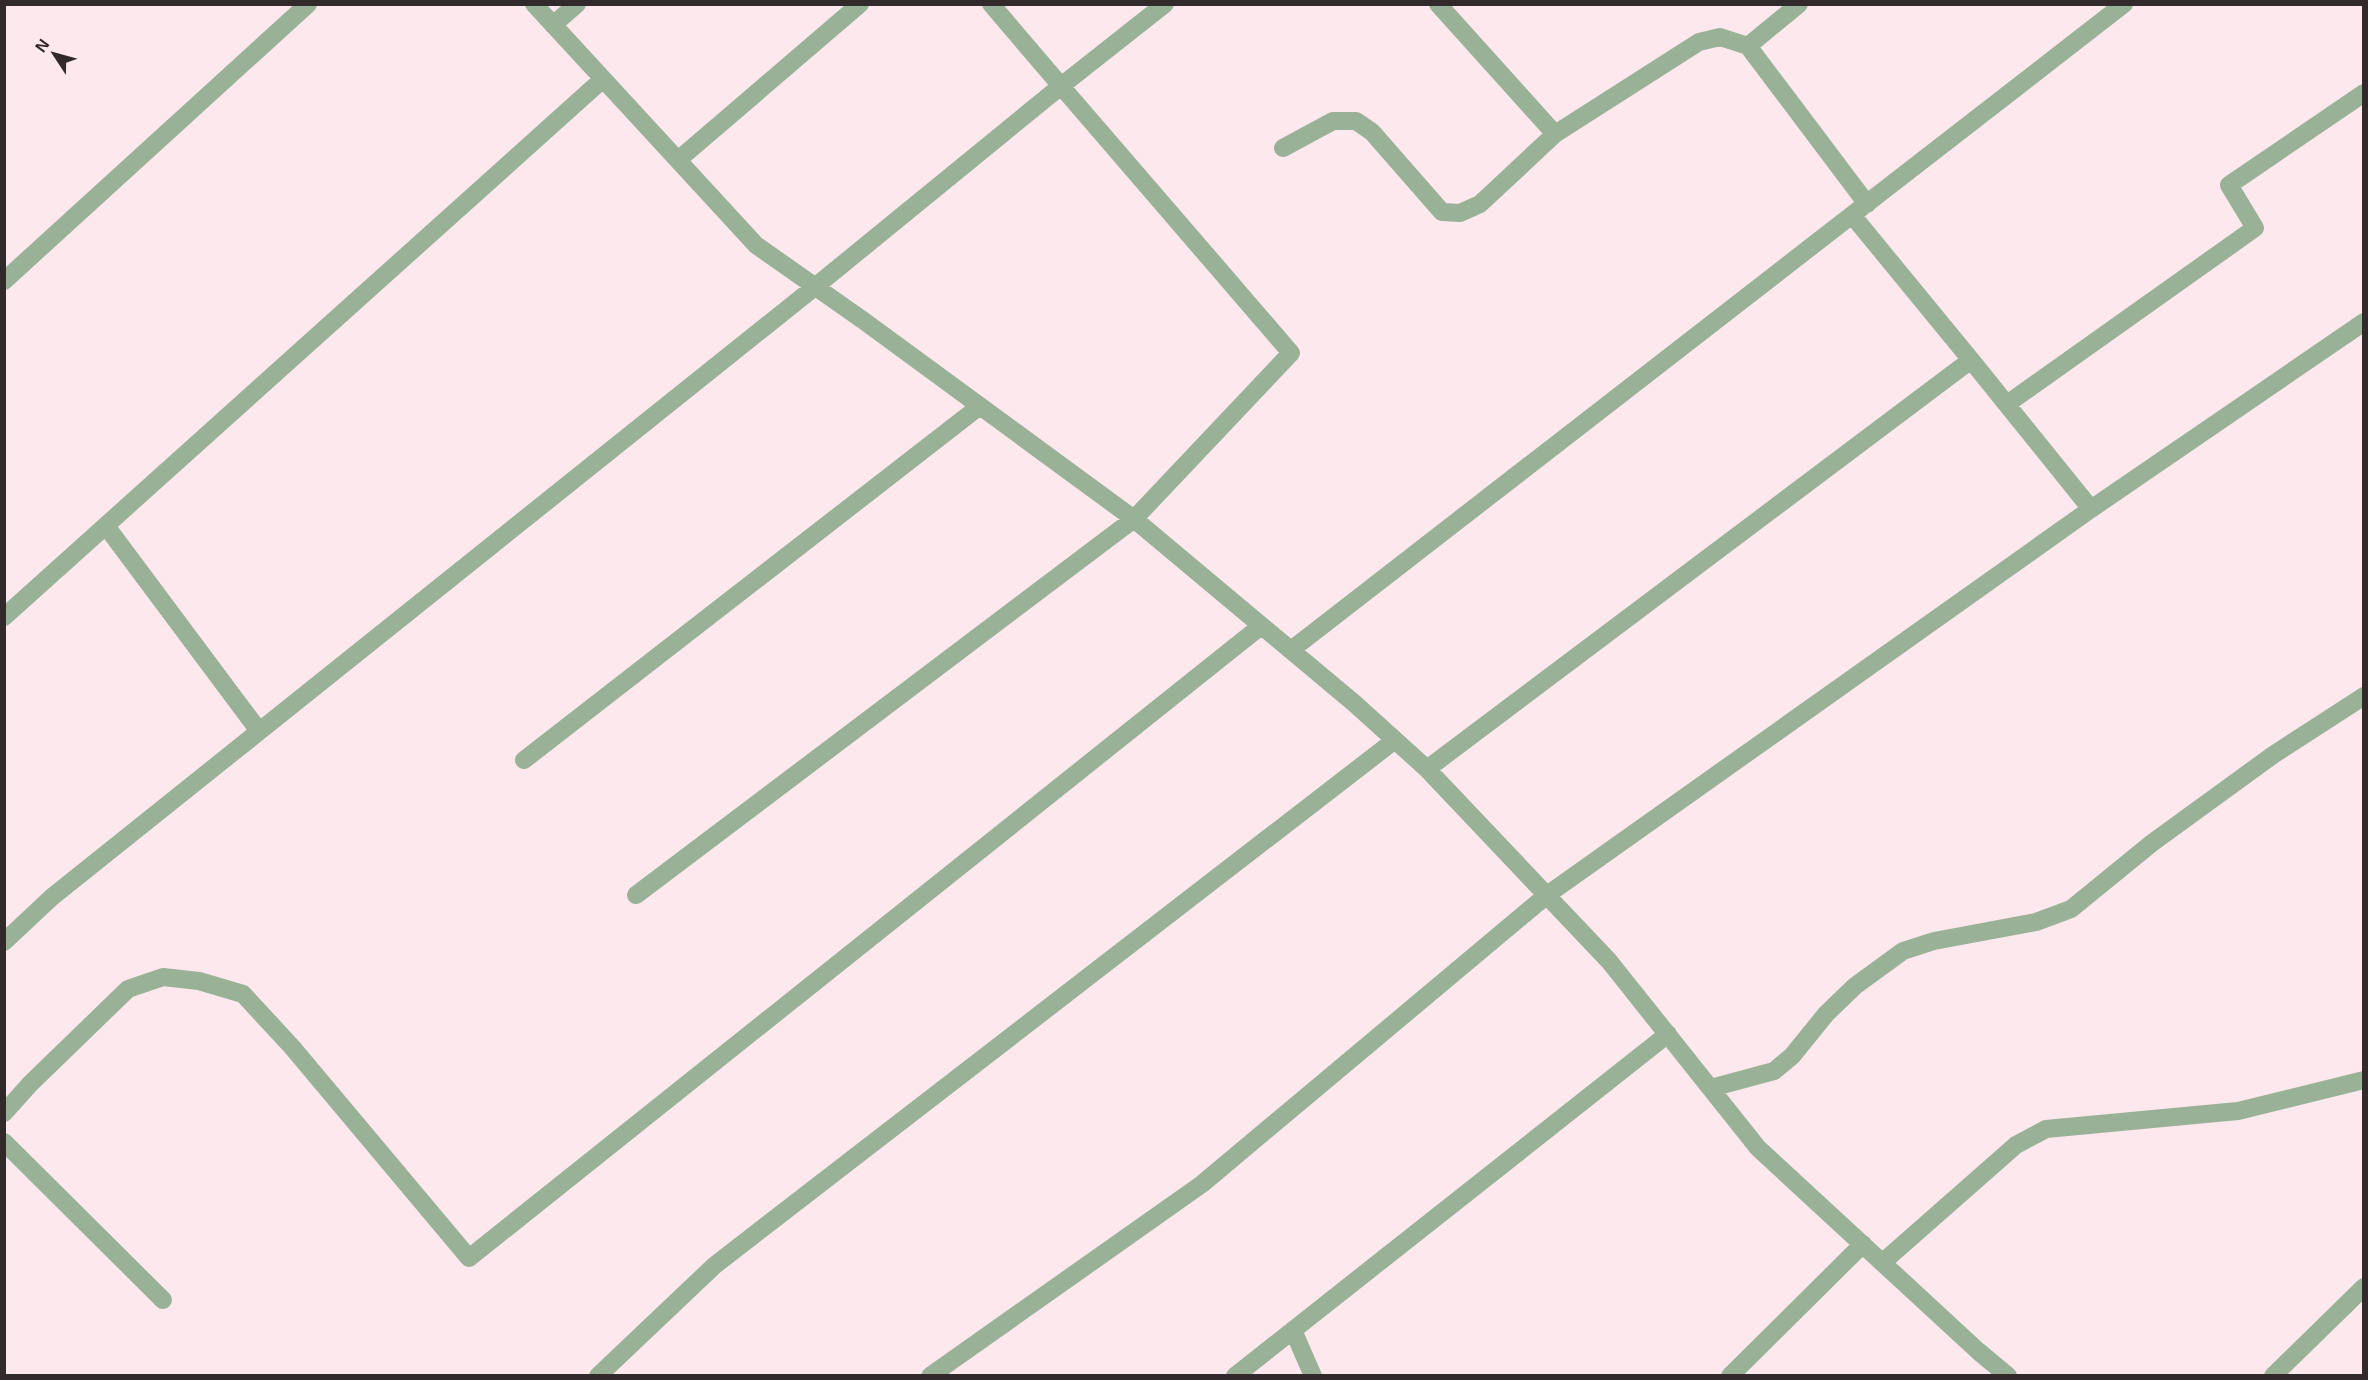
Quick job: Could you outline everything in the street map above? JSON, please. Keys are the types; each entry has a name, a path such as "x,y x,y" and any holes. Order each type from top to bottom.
{"street":[{"path":"4,281 308,4"},
{"path":"534,4 756,244 1134,519 1427,769 1609,961 1758,1148 2008,1376"},
{"path":"553,25 577,4"},
{"path":"678,160 860,4"},
{"path":"636,895 1134,519 1291,353 992,4"},
{"path":"4,942 52,897 1165,4"},
{"path":"1438,4 1555,134"},
{"path":"1748,46 1799,4"},
{"path":"1290,650 2124,4"},
{"path":"1283,148 1334,121 1356,121 1372,132 1442,212 1460,213 1480,204 1555,134 1699,42 1720,37 1748,46 1867,204"},
{"path":"4,617 603,78"},
{"path":"2007,404 2255,228 2229,185 2364,93"},
{"path":"1852,215 2091,509"},
{"path":"930,1376 1202,1184 1547,895 2091,509 2364,322"},
{"path":"1427,769 1971,360"},
{"path":"524,760 980,406"},
{"path":"106,526 259,732"},
{"path":"4,1113 30,1084 128,989 163,977 198,981 243,994 292,1047 470,1258 1262,626"},
{"path":"1711,1089 1774,1071 1792,1056 1826,1014 1855,986 1903,951 1934,941 2036,922 2071,909 2152,843 2273,755 2364,696"},
{"path":"598,1376 715,1265 1395,741"},
{"path":"1235,1376 1668,1034"},
{"path":"1882,1262 2016,1145 2046,1129 2238,1111 2364,1080"},
{"path":"4,1142 163,1300"},
{"path":"1730,1376 1863,1244"},
{"path":"2273,1376 2364,1287"},
{"path":"1293,1330 1313,1376"}]}
